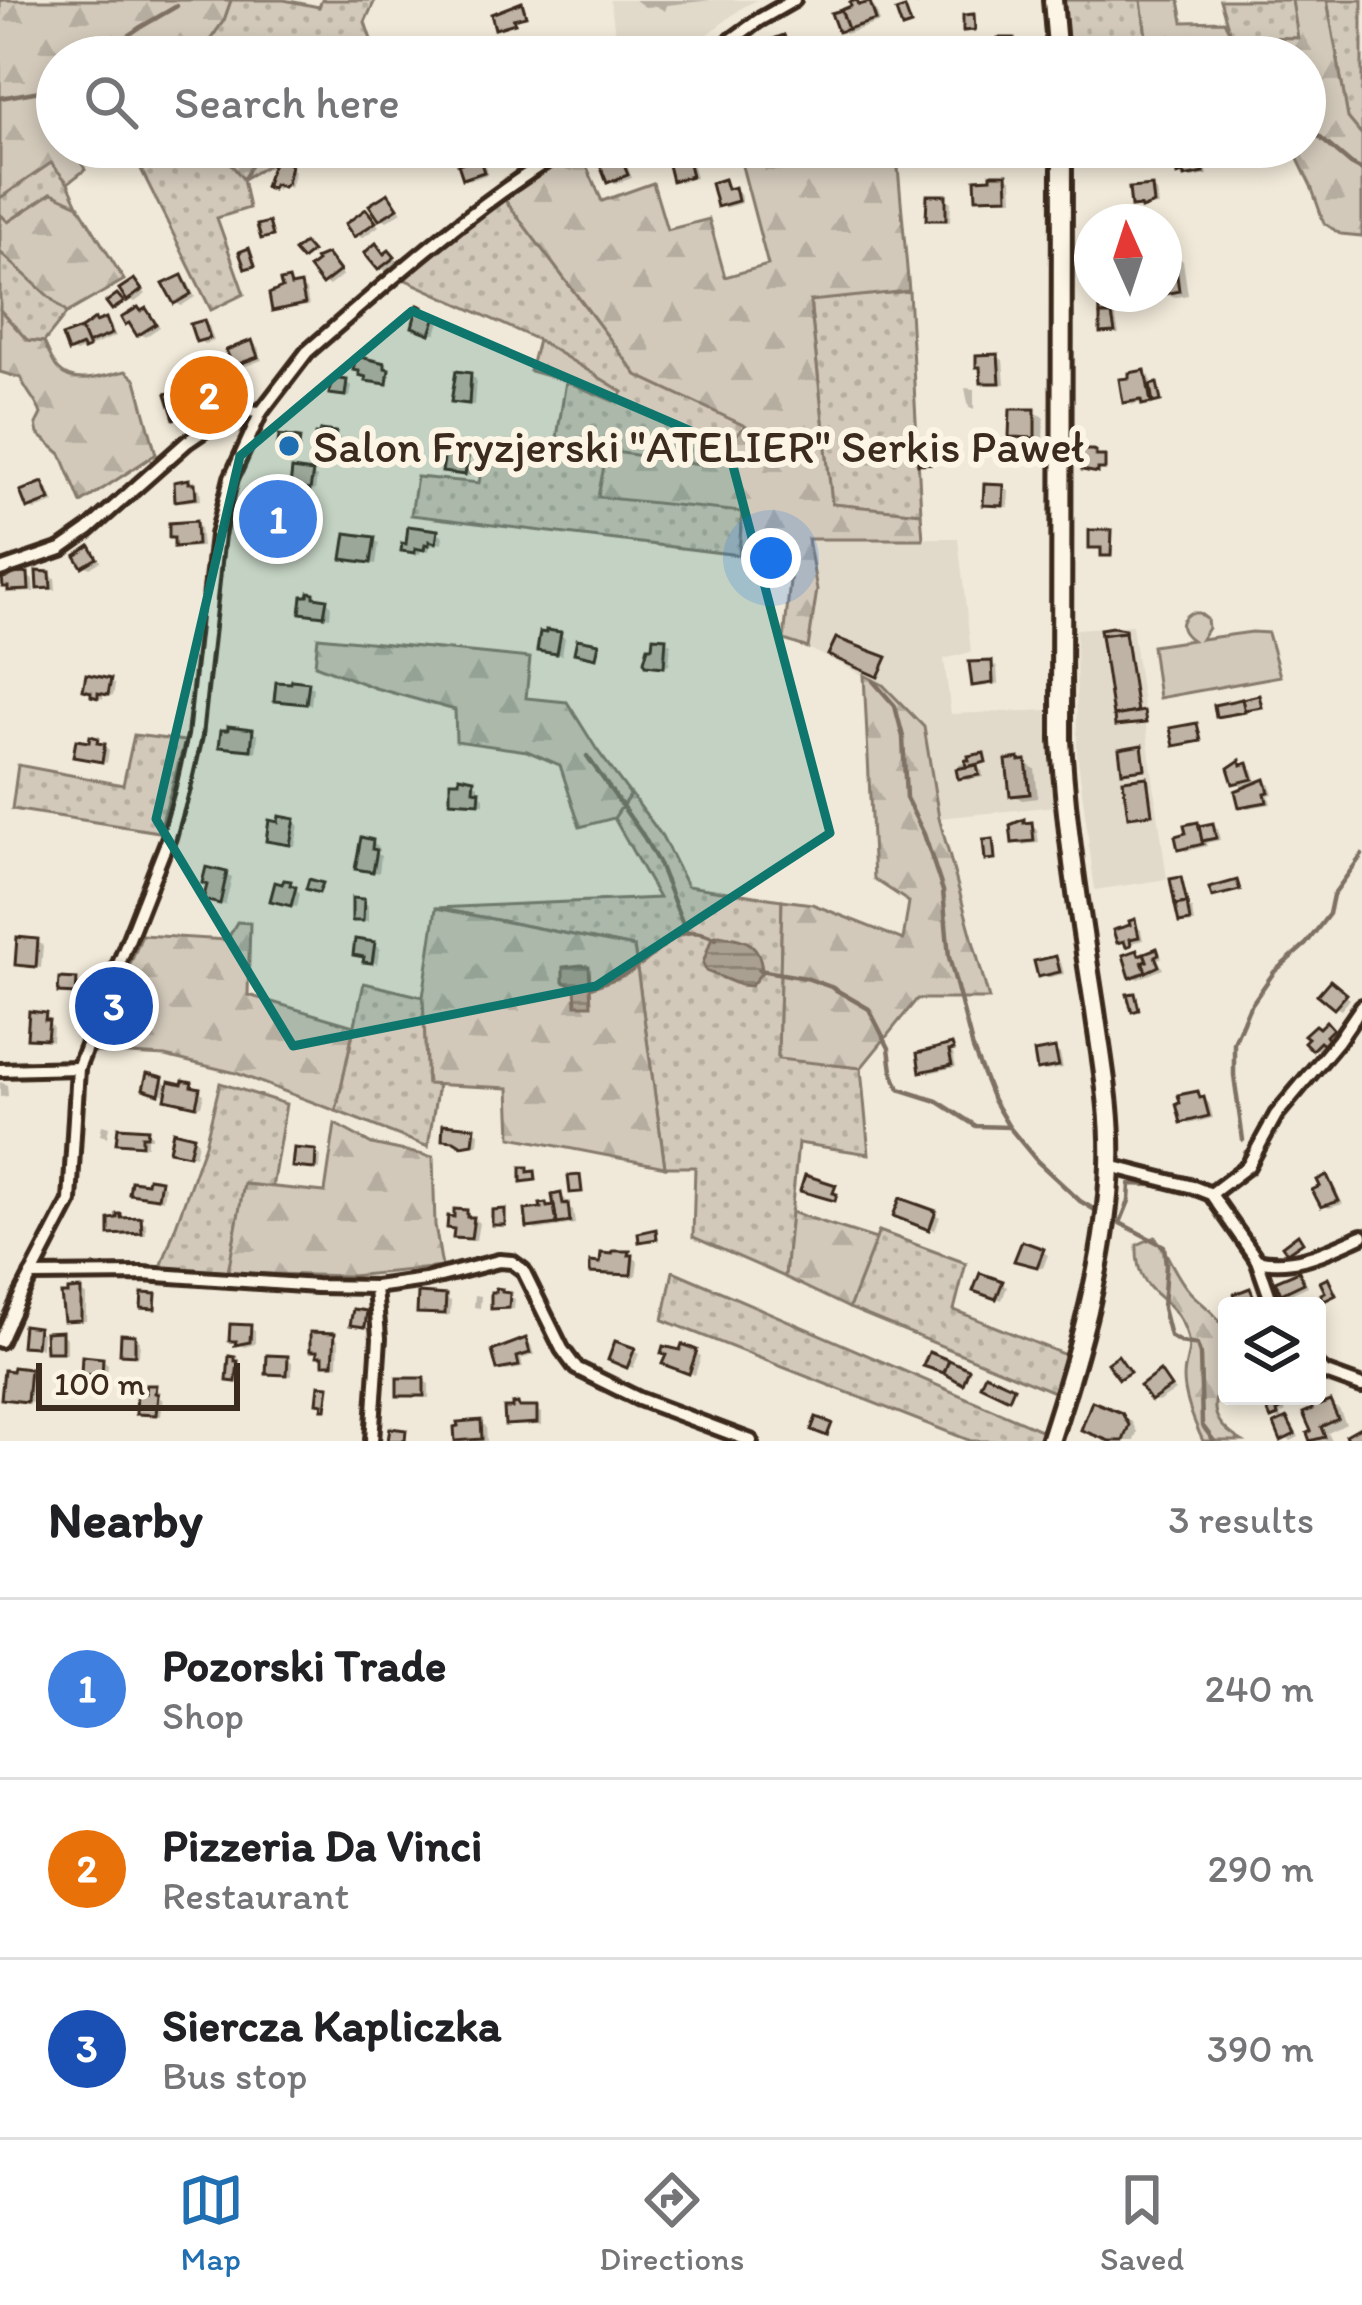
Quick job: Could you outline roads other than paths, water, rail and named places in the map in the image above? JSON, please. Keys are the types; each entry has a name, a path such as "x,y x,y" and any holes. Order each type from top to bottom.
{"street":[{"path":"737,36 794,0"},
{"path":"1053,0 1056,36"},
{"path":"0,1341 70,1201 79,1068 169,838 183,788 195,736 217,535 231,478 261,412 289,371 324,337 475,210 536,168"},
{"path":"1050,1441 1088,1305 1110,1166 1106,1087 1069,833 1061,740 1062,168"},
{"path":"0,570 62,549 222,417 234,410 261,412"},
{"path":"1211,1194 1249,1166 1276,1115 1339,1041 1362,1006"},
{"path":"0,1070 79,1068"},
{"path":"1110,1166 1211,1194 1257,1260 1270,1297"},
{"path":"1257,1260 1286,1264 1362,1236"},
{"path":"32,1275 143,1274 375,1287 512,1262 523,1270 575,1368 639,1399 751,1441"},
{"path":"372,1441 379,1338 375,1287"},
{"path":"1326,1373 1362,1386"}],"waterway":[{"path":"127,36 177,6"},
{"path":"0,98 36,92"},
{"path":"1326,143 1362,170"},
{"path":"873,681 895,706 903,737 906,798 943,891 949,957 973,1049 993,1100 1037,1161 1095,1210"},
{"path":"587,756 644,837 686,932"},
{"path":"1243,1140 1234,1043 1249,1008 1274,972 1306,944 1329,914 1333,895 1362,855"},
{"path":"591,987 632,970 682,934 716,939"},
{"path":"759,970 806,978 869,1009 889,1048 899,1089 937,1101 976,1126 1009,1127"},
{"path":"1228,1175 1243,1161 1245,1152"},
{"path":"1197,1194 1130,1184 1120,1223 1164,1246 1163,1308 1170,1336 1197,1345 1202,1425 1214,1441"}],"place":[{"name":"Pizzeria Da Vinci","path":"209,395"},
{"name":"Salon Fryzjerski \"ATELIER\" Serkis Paweł","path":"289,446"},
{"name":"Pozorski Trade","path":"278,519"},
{"name":"Siercza Kapliczka","path":"114,1006"}]}
